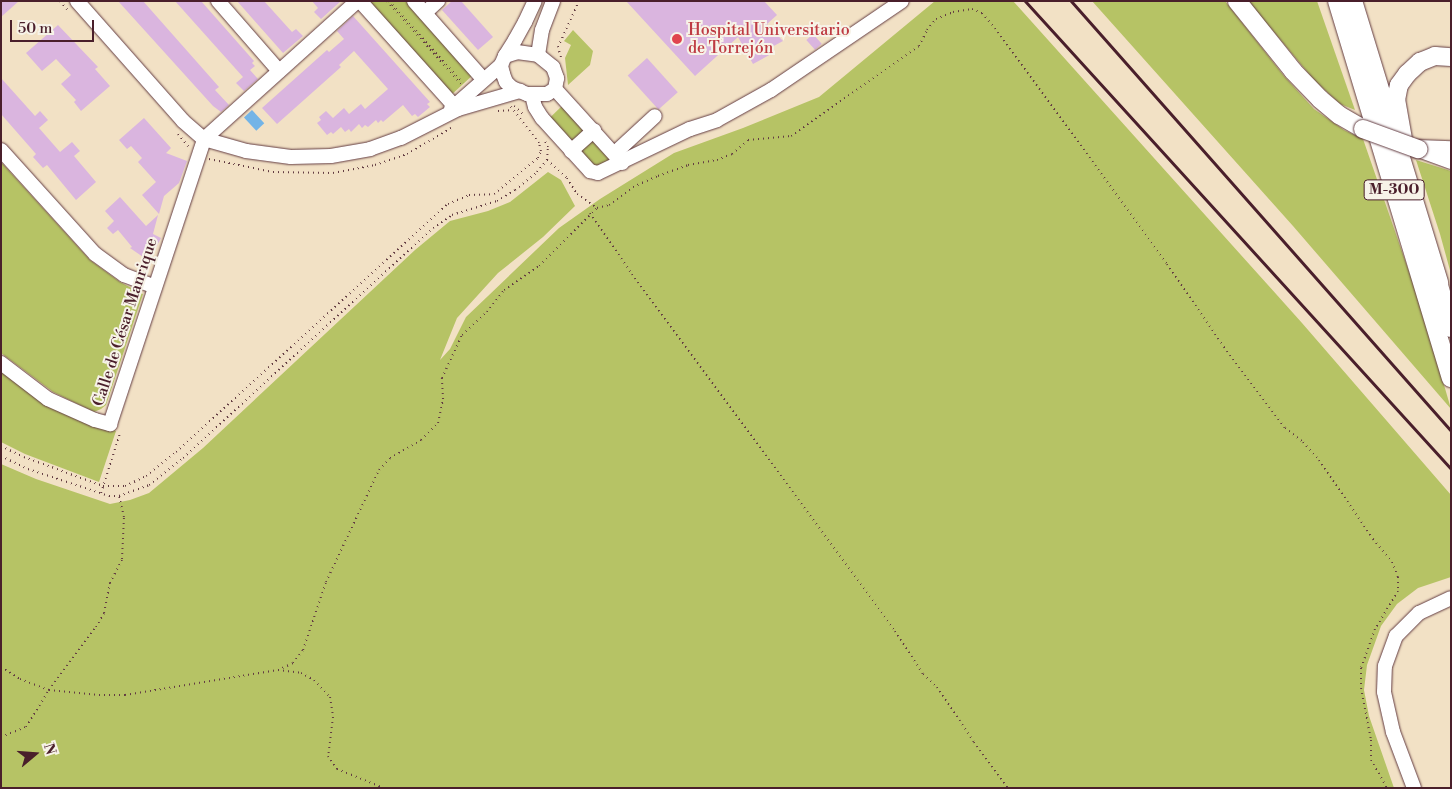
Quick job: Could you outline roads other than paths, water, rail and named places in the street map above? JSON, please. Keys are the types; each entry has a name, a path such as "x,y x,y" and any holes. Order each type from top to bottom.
{"highway":[{"name":"M-300","path":"1352,1 1438,283"}],"main road":[{"path":"1237,1 1294,71 1320,99 1340,115 1363,129 1421,150 1451,150"},
{"name":"M-300","path":"1337,1 1451,378"},
{"path":"1438,283 1398,122 1396,100 1399,85 1406,74 1420,62 1435,56 1451,57"},
{"name":"M-300","path":"1438,283 1451,328"}],"street":[{"path":"77,1 183,121 204,139 255,152 291,157 330,156 370,149 433,123 458,109 484,100 526,93 547,94 554,88 557,78 553,67 538,55 517,52 503,61 484,79 467,90 455,106 433,123"},
{"path":"218,1 279,71"},
{"path":"204,139 358,1 455,106"},
{"path":"414,1 484,79"},
{"path":"425,13 438,1"},
{"path":"535,1 503,61 506,82 526,93 542,118 590,172 598,173 618,158 655,116"},
{"path":"538,55 542,30 553,1"},
{"path":"618,158 717,120 771,90 902,1"},
{"path":"554,88 618,158"},
{"path":"571,151 594,130"},
{"name":"Calle de César Manrique","path":"1,363 48,398 95,420 110,424 204,139"},
{"path":"1,150 95,254 124,275 155,287"},
{"path":"1421,150 1451,162"},
{"path":"1414,788 1391,724 1384,692 1385,666 1396,636 1419,613 1451,598"}],"water":[{"path":"252,110 264,123 256,131 244,118"}],"railway":[{"path":"1025,1 1451,469"},
{"path":"1071,1 1451,431"}],"place":[{"name":"Hospital Universitario de Torrejón","path":"677,39"}]}
